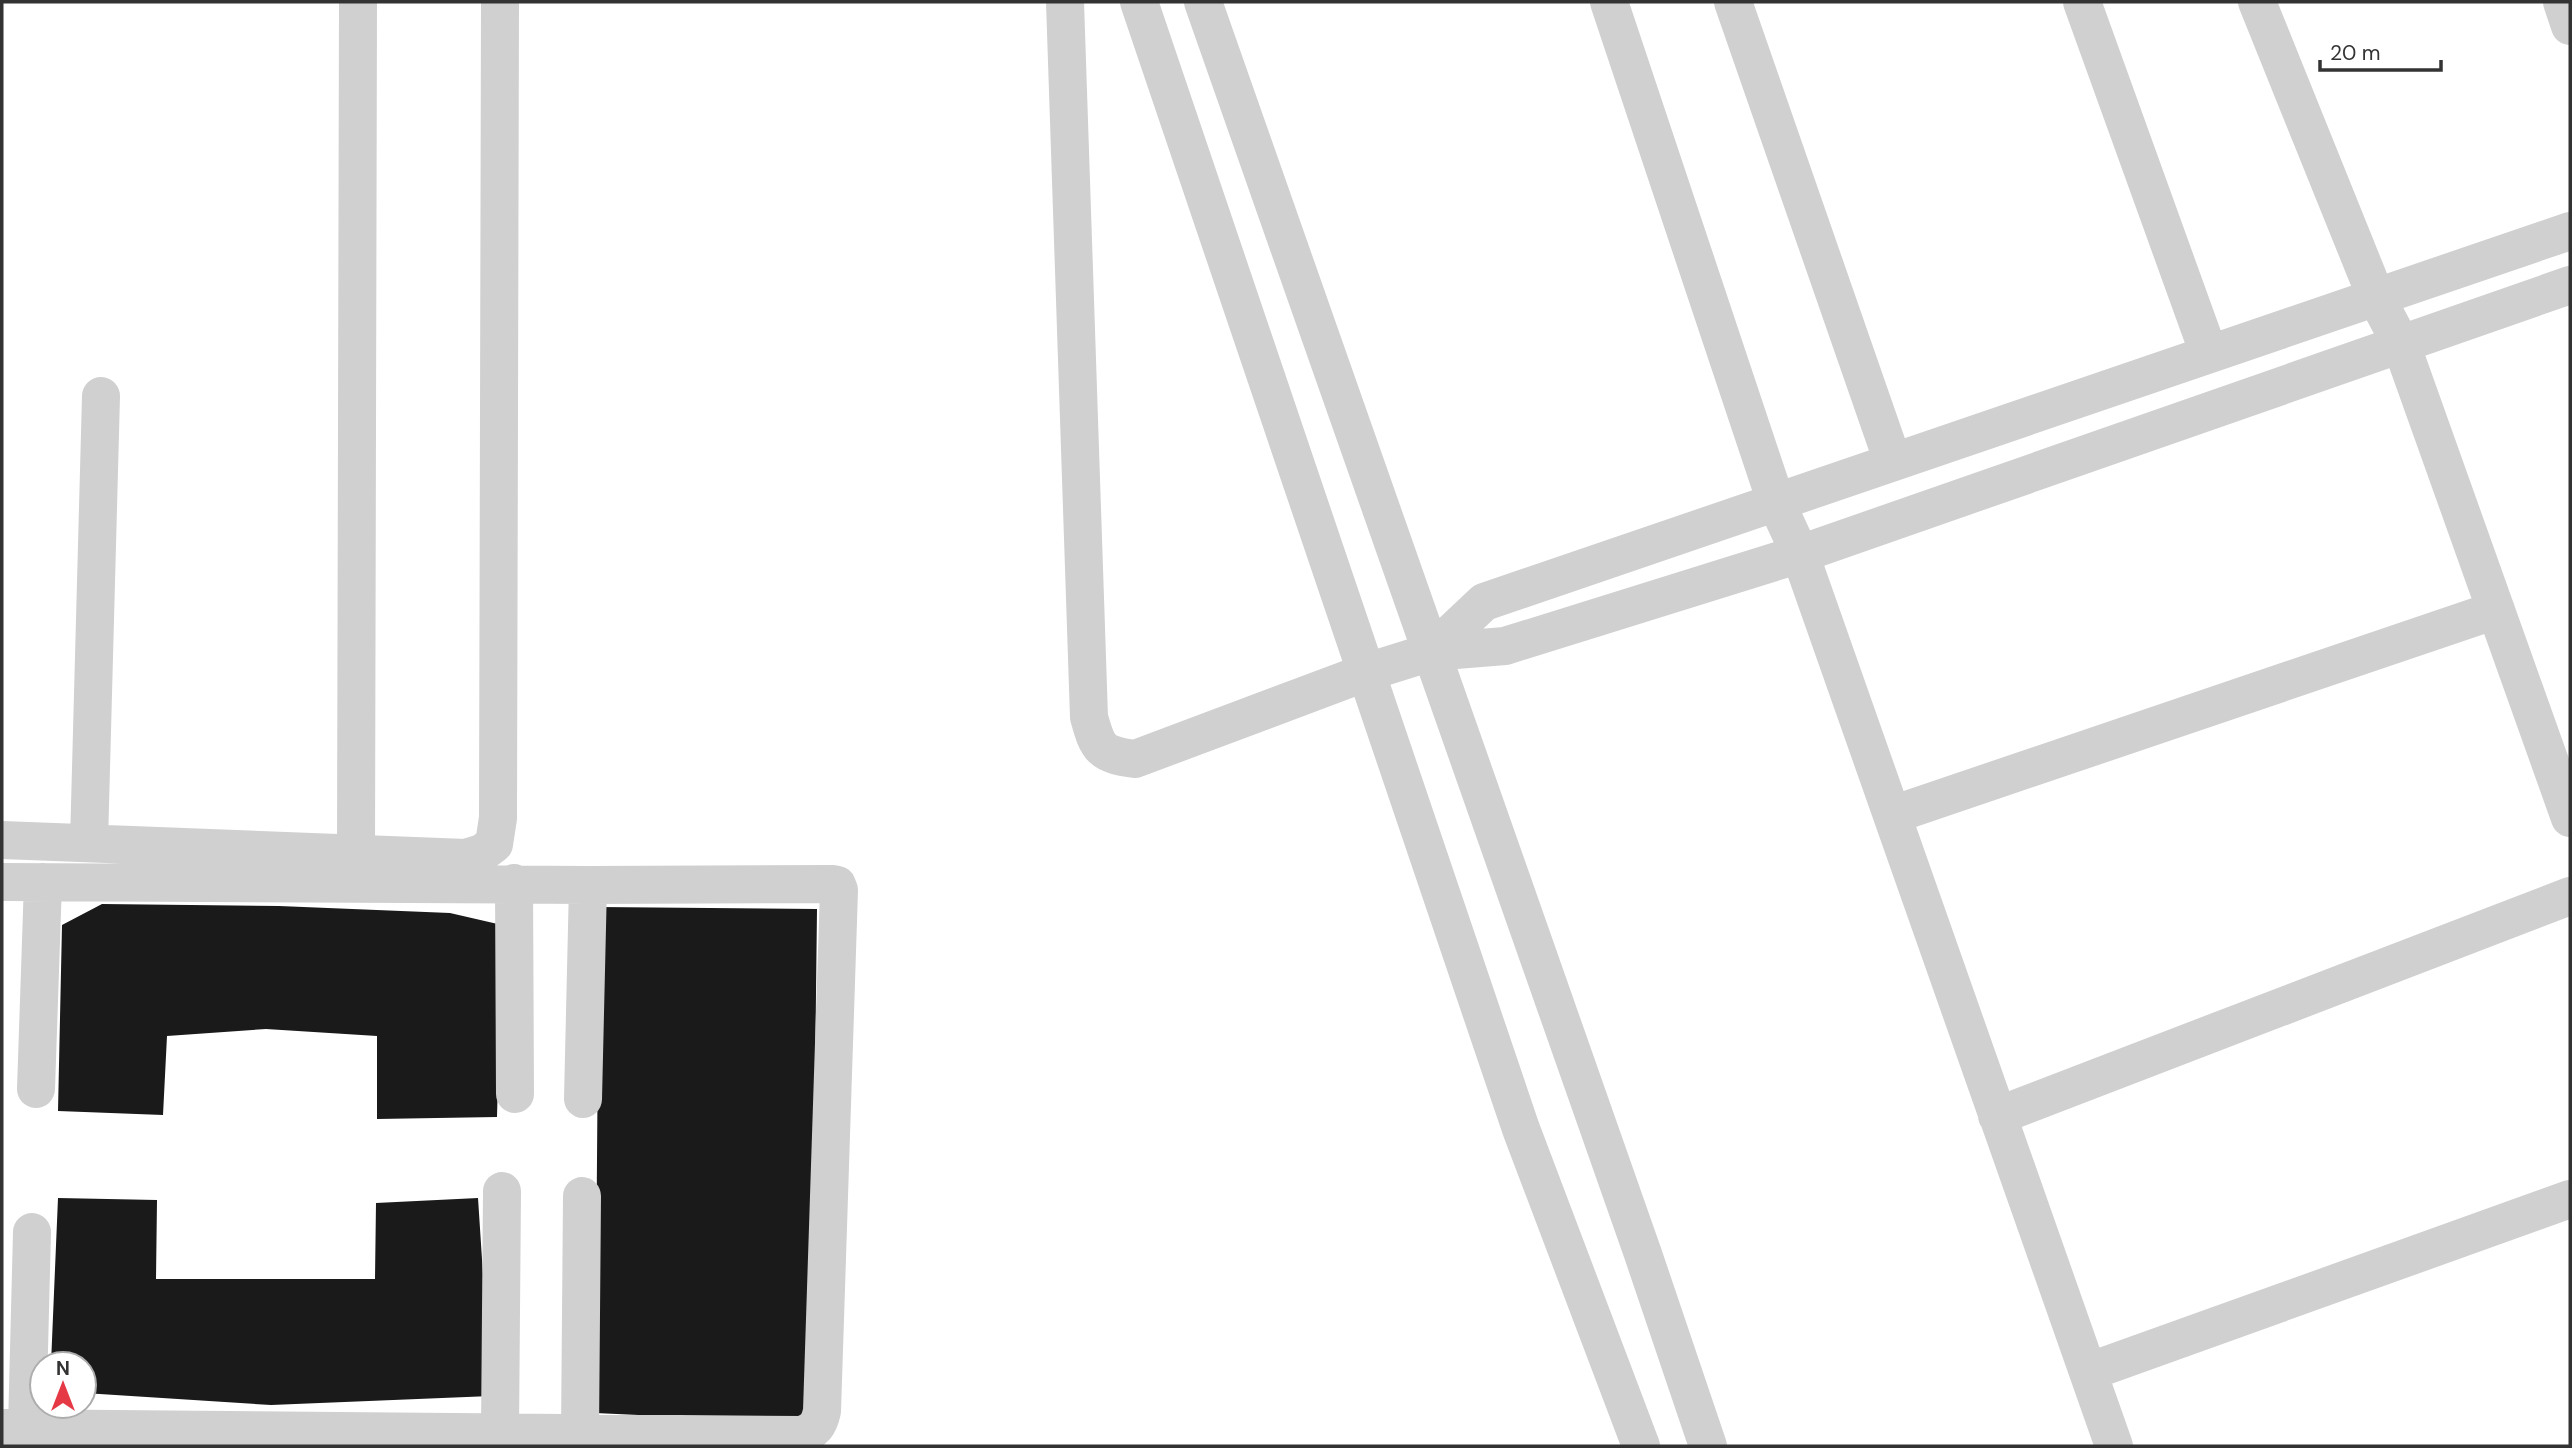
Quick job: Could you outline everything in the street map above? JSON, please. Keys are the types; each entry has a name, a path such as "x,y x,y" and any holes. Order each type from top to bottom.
{"street":[{"path":"356,853 358,2"},
{"path":"2,840 466,858 482,853 494,845 498,818 500,2"},
{"path":"1065,2 1089,717 1096,740 1110,755 1135,759 1367,672 1431,652 1505,646 1800,554 2570,285"},
{"path":"1139,2 1521,1129 1641,1446"},
{"path":"1203,2 1708,1446"},
{"path":"1609,2 1776,502 1800,554 2114,1446"},
{"path":"1733,2 1894,462"},
{"path":"2082,2 2209,354"},
{"path":"2257,2 2376,298 2400,344 2570,818"},
{"path":"2562,2 2570,26"},
{"path":"1431,652 1484,602 2570,231"},
{"path":"89,843 101,396"},
{"path":"1892,815 2496,610"},
{"path":"2,881 588,885 780,883 832,884 837,885 839,890 822,1412 813,1431 802,1435 14,1428 32,1232"},
{"path":"36,1089 43,882"},
{"path":"514,883 515,1094"},
{"path":"583,1099 588,885"},
{"path":"1997,1116 2570,896"},
{"path":"500,1431 502,1191"},
{"path":"580,1432 582,1196"},
{"path":"2088,1372 2570,1199"}],"building":[{"path":"102,904 279,906 450,913 502,925 497,1117 377,1119 377,1036 266,1029 167,1036 163,1115 58,1111 62,925"},
{"path":"599,907 817,909 811,1423 595,1413"},
{"path":"58,1198 157,1200 156,1279 375,1279 376,1203 478,1198 491,1396 271,1405 98,1394 98,1350 52,1350"}]}
